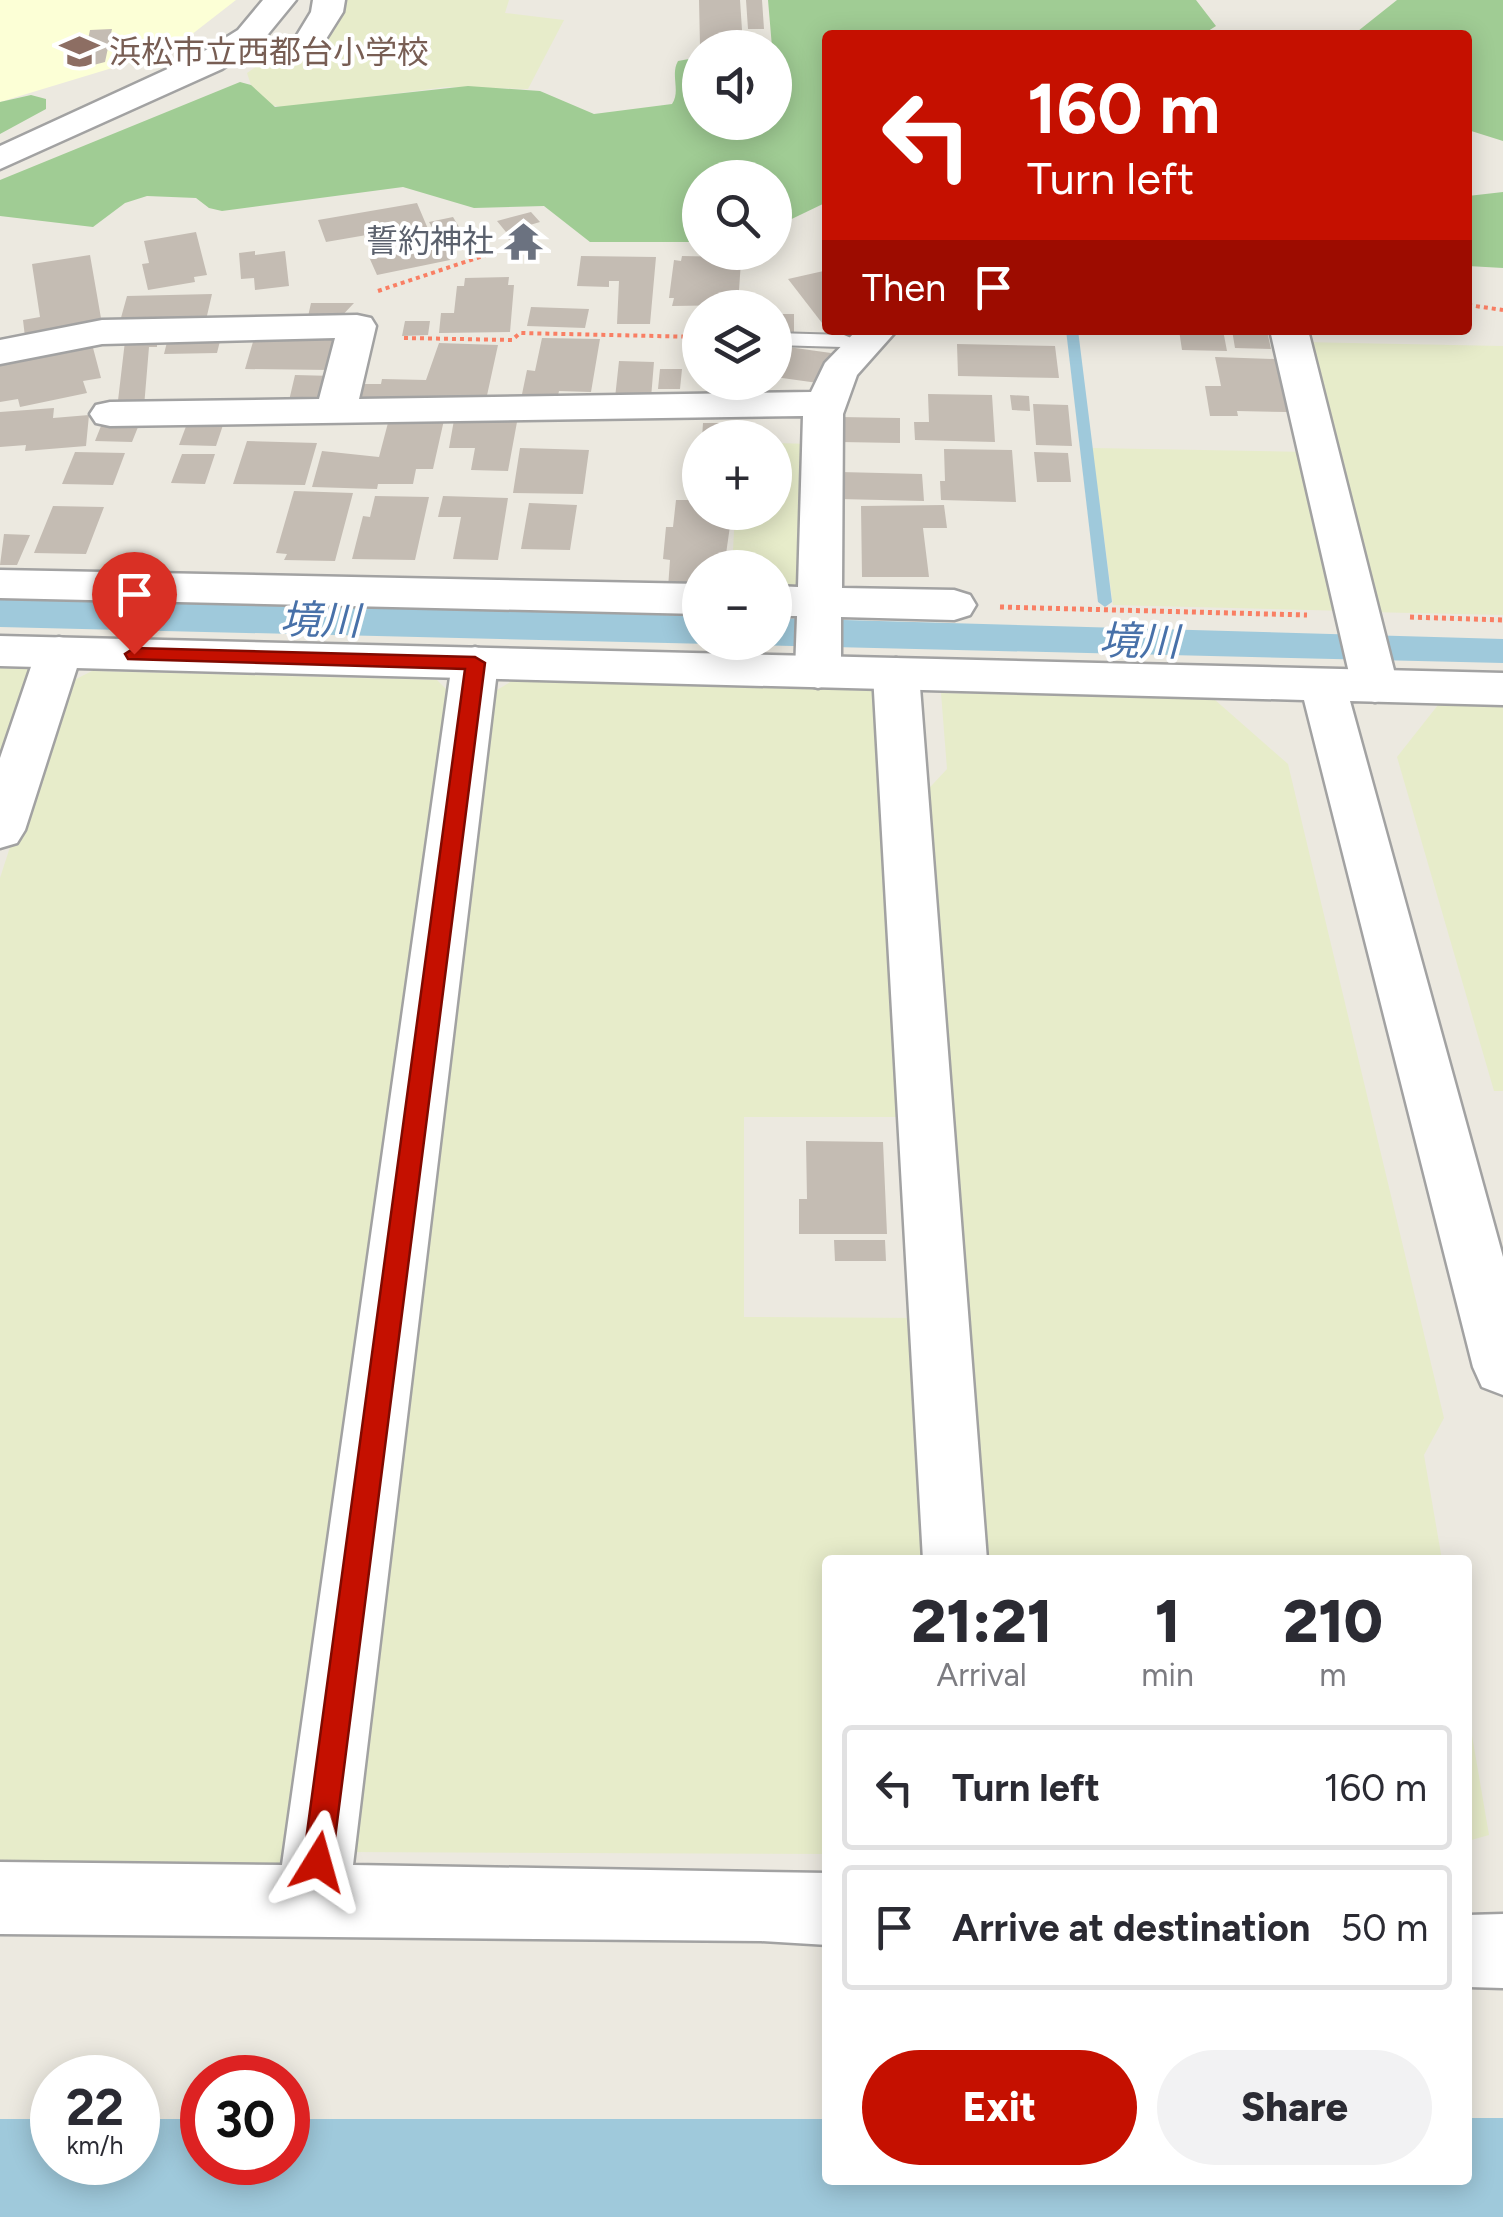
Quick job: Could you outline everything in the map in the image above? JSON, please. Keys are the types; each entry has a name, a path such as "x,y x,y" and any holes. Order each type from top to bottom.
{"street":[{"path":"0,159 210,62 248,36 280,0"},
{"path":"310,40 328,12 329,0"},
{"path":"0,352 102,332 355,331 336,410"},
{"path":"1290,335 1503,1367"},
{"path":"818,635 826,404 839,372 869,338"},
{"path":"110,414 826,404"},
{"path":"0,584 682,599"},
{"path":"0,651 475,663 818,635 954,606"},
{"path":"792,614 818,635 896,674 1357,656 1503,689"},
{"path":"0,830 58,652"},
{"path":"312,1901 475,663"},
{"path":"896,674 954,1555"},
{"path":"0,1898 822,1909"},
{"path":"1472,1951 1503,1951"}],"lane":[{"path":"792,339 869,338"}],"path":[{"path":"510,247 372,293 355,331 512,340 520,333 682,337"},
{"path":"1472,306 1503,310"},
{"path":"954,606 1357,656 1503,620"}],"shaded area":[{"name":"浜松市立西都台小学校","path":"0,0 236,0 182,42 132,62 0,102"},
{"path":"342,0 509,0 505,13 564,20 528,89 446,87 285,108 268,104 251,85 247,73 291,42 324,48 328,42 322,41"},
{"path":"768,0 1196,0 1216,26 1210,30 822,30 822,204 792,219 792,160 682,160 682,242 590,242 544,206 474,208 403,187 222,211 209,208 196,198 147,196 125,203 93,227 0,216 0,180 240,82 251,85 275,107 468,86 540,91 594,114 672,104 678,61 682,60 682,140 792,140 792,30 771,30"},
{"path":"1397,0 1503,0 1503,141 1472,131 1472,30 1359,30"},
{"path":"31,95 46,99 46,109 0,134 0,102"},
{"path":"1503,192 1503,268 1472,266 1472,196"},
{"path":"1300,342 1503,346 1503,615 1367,612"},
{"path":"792,443 812,444 809,588 792,590 792,550 733,550 734,530 792,530"},
{"path":"1092,448 1309,452 1347,611 1113,605"},
{"path":"0,668 39,669 0,785"},
{"path":"92,671 437,680 456,699 295,1864 0,1862 0,878 62,686"},
{"path":"512,681 883,691 908,1117 744,1117 744,1317 920,1318 934,1555 822,1555 822,1854 341,1852 485,697"},
{"path":"941,693 1214,699 1288,764 1444,1418 1424,1455 1441,1555 974,1555 919,799 947,769"},
{"path":"1438,705 1503,707 1503,1091 1494,1091 1397,757"},
{"path":"1472,1735 1489,1835 1472,1840"}],"water":[{"name":"境川","path":"0,598 682,616 682,643 0,627"},
{"name":"境川","path":"792,618 1503,639 1503,663 792,646"},
{"path":"1472,2118 1503,2118 1503,2217 0,2217 0,2119 30,2119 30,2185 160,2185 160,2119 180,2119 180,2185 310,2185 310,2119 822,2119 822,2185 1472,2185"}],"building":[{"path":"699,0 740,0 742,30 700,30"},
{"path":"746,0 762,0 764,29 748,29"},
{"path":"112,29 105,62 82,68 90,30"},
{"path":"417,203 431,236 389,244 384,232 326,242 318,220"},
{"path":"531,212 540,222 506,232 497,221"},
{"path":"453,217 459,227 435,232 429,222"},
{"path":"196,232 207,275 194,277 195,282 148,290 142,264 149,263 144,241"},
{"name":"誓約神社","path":"527,232 541,244 521,251 508,239"},
{"path":"443,245 450,260 377,275 369,257"},
{"path":"255,251 255,255 285,251 289,286 255,290 254,278 241,279 239,253"},
{"path":"90,255 102,324 25,337 23,320 40,317 32,264"},
{"path":"581,256 656,257 650,324 617,324 619,281 609,281 609,287 577,286"},
{"path":"682,256 682,270 740,270 739,290 682,290 682,306 672,306 674,298 669,298 674,260 681,261"},
{"path":"822,271 822,323 788,279"},
{"path":"509,277 508,285 514,285 510,332 439,333 441,313 454,313 457,286 464,286 465,278"},
{"path":"212,294 206,320 119,325 127,296"},
{"path":"311,303 354,303 337,321 307,321"},
{"path":"531,307 589,309 585,328 527,326"},
{"path":"405,321 430,321 428,335 402,336"},
{"path":"255,335 339,336 330,370 245,369"},
{"path":"1180,335 1224,335 1227,351 1182,350"},
{"path":"1233,335 1268,335 1271,349 1235,348"},
{"path":"221,337 217,353 164,354 168,338"},
{"path":"157,338 157,347 149,347 144,407 117,409 125,341"},
{"path":"542,338 600,339 591,392 559,391 557,400 521,399 527,370 535,371"},
{"path":"439,343 498,345 486,400 359,400 363,384 381,384 382,379 426,380"},
{"path":"92,344 101,378 83,381 87,393 20,407 18,399 0,402 0,362"},
{"path":"957,344 1055,346 1059,378 958,376"},
{"path":"792,348 831,353 818,383 792,379"},
{"path":"1215,357 1275,359 1287,412 1237,411 1238,416 1210,416 1205,386 1221,386"},
{"path":"619,361 654,362 651,398 615,398"},
{"path":"660,369 682,369 680,389 658,389"},
{"path":"295,375 334,376 325,405 288,405"},
{"path":"928,394 992,395 995,442 915,440 914,422 929,422"},
{"path":"1010,395 1029,396 1030,411 1012,410"},
{"path":"1033,404 1068,405 1072,446 1036,445"},
{"path":"54,408 53,418 89,415 86,446 25,451 26,445 0,447 0,412"},
{"path":"840,417 900,418 900,443 840,442"},
{"path":"389,419 444,420 433,469 416,469 413,484 378,484 377,489 312,487 322,451 379,457"},
{"path":"454,420 517,422 508,471 471,470 475,448 449,448"},
{"path":"103,421 140,422 132,442 95,441"},
{"path":"188,421 224,422 216,446 179,445"},
{"path":"247,441 317,443 305,485 233,484"},
{"path":"520,448 589,450 583,494 513,493"},
{"path":"944,449 1012,450 1016,502 941,500"},
{"path":"75,452 125,453 113,485 62,484"},
{"path":"1034,452 1068,453 1071,482 1037,482"},
{"path":"182,454 215,454 205,484 171,483"},
{"path":"840,472 922,474 924,501 839,499"},
{"path":"294,491 353,493 335,561 284,560 287,554 276,553"},
{"path":"375,496 429,497 415,560 352,559 363,516 370,517"},
{"path":"443,496 508,498 498,560 453,559 461,517 438,517"},
{"path":"676,500 682,500 682,530 729,530 727,550 682,550 682,588 668,588 670,560 663,559 666,527 673,527"},
{"path":"529,503 577,505 570,550 521,549"},
{"path":"944,505 947,528 923,528 929,577 862,577 861,506"},
{"path":"53,506 104,507 86,554 34,553"},
{"path":"4,534 30,535 17,565 0,565"},
{"path":"806,1141 883,1142 887,1234 799,1234 799,1199 807,1199"},
{"path":"834,1240 885,1240 886,1261 835,1261"}],"waterway":[{"name":"境川","path":"1073,335 1105,602"}],"place":[{"name":"浜松市立西都台小学校","path":"79,52"},
{"name":"誓約神社","path":"524,241"}],"route":[{"path":"134,654 475,663 318,1862"}]}
